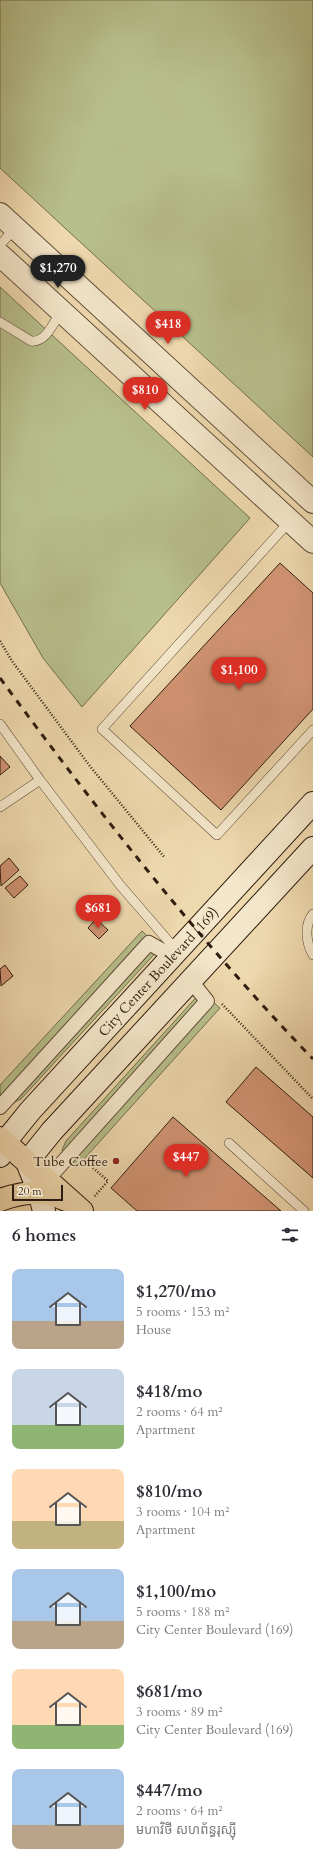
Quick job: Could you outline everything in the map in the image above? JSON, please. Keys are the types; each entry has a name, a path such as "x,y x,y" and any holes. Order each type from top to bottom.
{"highway":[{"path":"2,1146 27,1162 43,1194"},
{"path":"0,1200 20,1193 43,1194 78,1208"}],"street":[{"path":"8,221 313,502"},
{"path":"0,255 313,542"},
{"path":"61,312 81,288"},
{"path":"261,495 281,472"},
{"name":"City Center Boulevard (169)","path":"2,1146 30,1111 313,803"},
{"path":"27,1162 52,1131 313,848"},
{"path":"0,1106 149,943 174,954"},
{"path":"43,1194 207,1001 191,980"}],"lane":[{"path":"0,245 8,221"},
{"path":"0,322 31,341 37,342 42,339 61,312"},
{"path":"290,521 102,729 217,835 313,730"},
{"path":"0,724 40,780 174,954"},
{"path":"0,807 40,780"},
{"path":"313,914 307,925 307,941 313,955"},
{"path":"229,1143 304,1211"}],"path":[{"path":"0,641 12,661 89,765 165,858"},
{"path":"234,1018 313,1099"}],"green space":[{"path":"0,0 313,0 313,457 0,168"},
{"path":"0,287 250,518 82,707 43,658 0,583"},
{"path":"142,931 160,948 21,1099 13,1103 0,1099 0,1085"},
{"path":"201,992 220,1008 76,1168 66,1159 62,1150 66,1141"}],"building":[{"path":"280,563 313,593 313,709 221,810 130,726"},
{"path":"0,756 10,767 0,775"},
{"path":"9,858 19,870 1,886 0,866"},
{"path":"20,876 28,885 14,898 5,888"},
{"path":"96,919 108,930 99,939 88,928"},
{"path":"5,965 13,976 1,986 0,969"},
{"path":"256,1067 313,1117 313,1178 226,1102"},
{"path":"173,1117 281,1211 137,1211 111,1188"}],"railway":[{"path":"0,678 74,777 150,874 230,968 313,1059"}],"place":[{"name":"Tube Coffee","path":"116,1161"}]}
